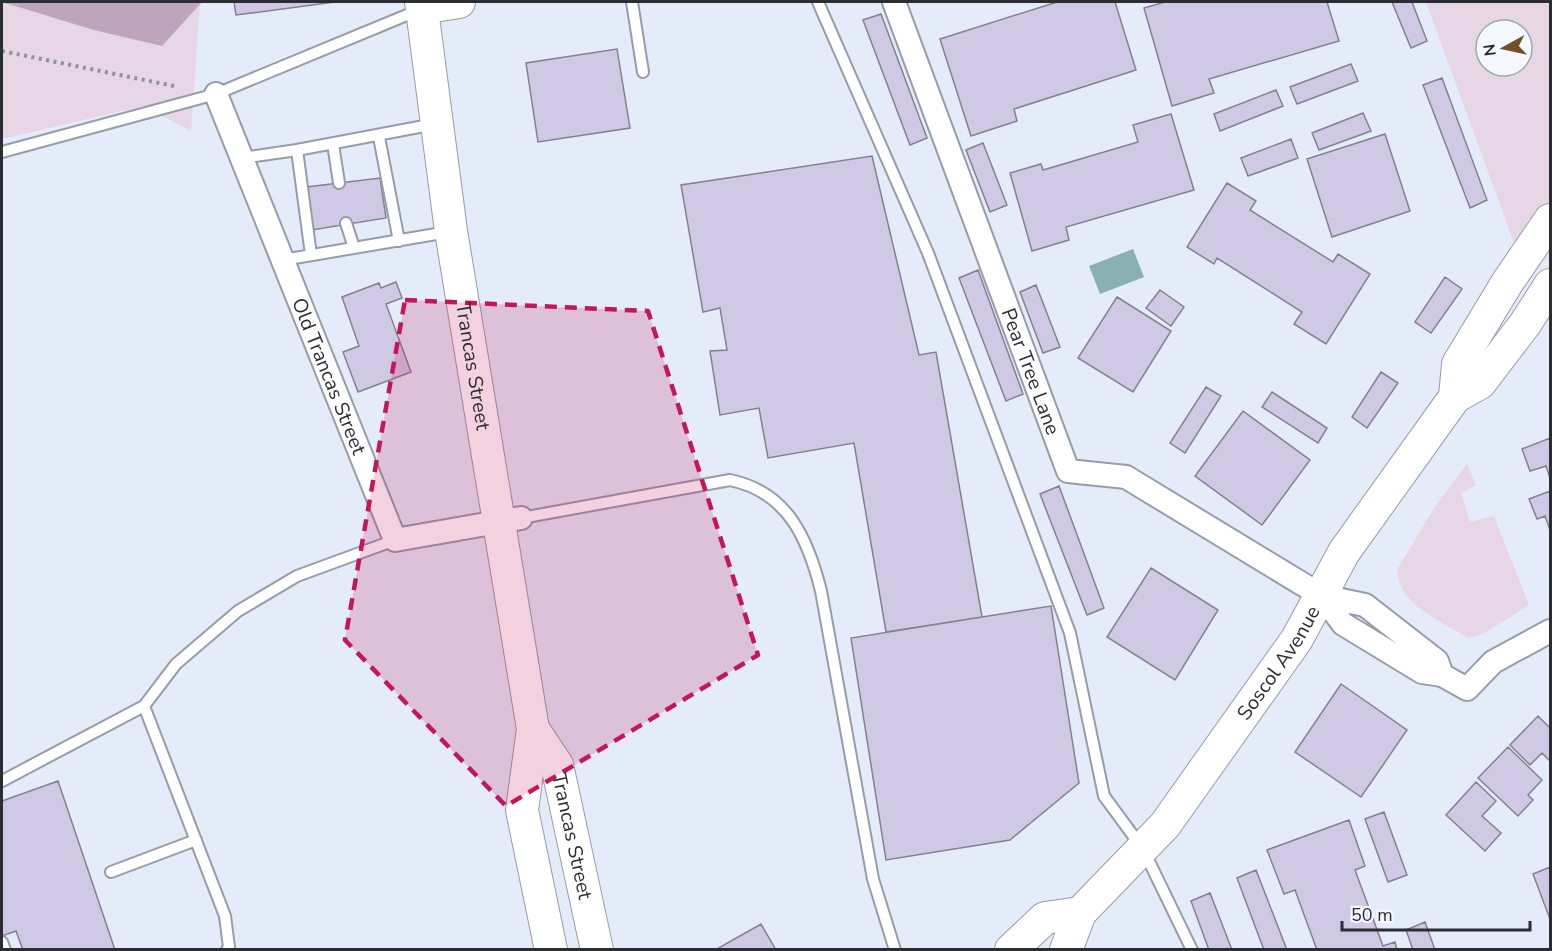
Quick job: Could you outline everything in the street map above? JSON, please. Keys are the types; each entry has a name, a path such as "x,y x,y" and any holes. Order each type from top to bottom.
{"main road":[{"path":"422,5 459,2"},
{"name":"Trancas Street","path":"422,5 451,231 510,520 533,729 522,810 551,950"},
{"path":"1455,397 1458,364 1508,283 1551,220"},
{"name":"Soscol Avenue","path":"1066,950 1080,913 1143,849 1181,802 1243,716 1302,632 1344,552 1455,397 1479,383 1544,301"},
{"name":"Trancas Street","path":"533,729 557,765 597,950"},
{"path":"1016,948 1045,918 1080,913"}],"street":[{"name":"Pear Tree Lane","path":"894,2 1068,471 1126,477 1322,596 1343,624 1422,672 1442,675 1467,689 1493,662 1551,631"},
{"name":"Old Trancas Street","path":"216,94 395,540"},
{"path":"395,540 510,520"}],"lane":[{"path":"632,2 643,72"},
{"path":"818,2 928,253 1070,633 1104,796 1143,849 1192,950"},
{"path":"2,152 216,94 422,5"},
{"path":"242,159 379,136 437,123"},
{"path":"379,136 399,241"},
{"path":"333,144 339,183"},
{"path":"297,150 311,255"},
{"path":"346,223 354,248"},
{"path":"283,260 451,231"},
{"path":"510,520 730,480 746,483 768,497 796,523 811,554 821,591 873,879 895,950"},
{"path":"2,781 144,706 176,664 238,611 297,576 395,540"},
{"path":"144,706 225,916 229,947 227,950"},
{"path":"111,872 196,840"},
{"path":"2,942 5,950"}],"path":[{"path":"2,51 216,94"}],"highlighted area":[{"path":"405,300 648,311 758,655 506,806 345,640"}],"shaded area":[{"path":"2,2 200,2 191,131 143,106 2,139"},
{"path":"2,2 202,2 162,46 94,30"},
{"path":"1426,2 1550,2 1550,220 1521,262"},
{"path":"1133,249 1144,277 1100,294 1089,266"},
{"path":"1467,464 1476,485 1461,493 1470,522 1494,516 1529,605 1483,634 1468,638 1423,611 1413,602 1399,582 1397,570 1436,505"}],"building":[{"path":"234,2 335,2 236,15"},
{"path":"1057,2 1115,2 1136,70 1014,109 1017,121 971,136 940,39"},
{"path":"1165,2 1327,2 1339,41 1209,79 1214,93 1172,106 1144,8"},
{"path":"1392,2 1412,2 1427,41 1411,48"},
{"path":"881,14 927,138 910,145 863,20"},
{"path":"617,49 630,128 538,142 526,63"},
{"path":"1351,64 1358,81 1297,104 1290,87"},
{"path":"1442,78 1487,200 1470,208 1423,85"},
{"path":"1276,90 1283,106 1220,131 1214,114"},
{"path":"1363,113 1371,131 1319,150 1312,133"},
{"path":"1171,114 1194,190 1066,227 1069,240 1032,251 1010,173 1041,164 1043,170 1138,142 1133,125"},
{"path":"1385,134 1410,211 1332,237 1307,159"},
{"path":"1291,139 1298,158 1248,176 1241,158"},
{"path":"983,143 1007,205 990,212 966,150"},
{"path":"872,156 919,355 936,352 982,617 886,632 854,443 768,458 759,408 720,415 710,351 727,350 720,308 703,312 681,185"},
{"path":"380,178 386,218 312,230 307,187"},
{"path":"1227,183 1256,201 1250,210 1333,262 1338,254 1370,274 1326,344 1294,324 1302,312 1217,258 1214,264 1187,247"},
{"path":"978,270 1023,394 1006,401 959,278"},
{"path":"1445,277 1462,289 1431,333 1415,322"},
{"path":"396,282 402,298 386,304 411,372 358,392 343,352 359,346 342,297 379,283 381,288"},
{"path":"1036,285 1060,347 1043,353 1020,292"},
{"path":"1160,290 1184,307 1171,326 1146,308"},
{"path":"1117,297 1171,331 1133,392 1078,358"},
{"path":"1381,372 1398,383 1367,428 1352,417"},
{"path":"1206,387 1221,396 1185,453 1170,443"},
{"path":"1272,392 1327,428 1318,443 1262,407"},
{"path":"1243,411 1310,460 1262,525 1195,476"},
{"path":"1550,438 1550,478 1546,466 1530,471 1522,449"},
{"path":"1059,486 1104,608 1087,615 1040,494"},
{"path":"1550,491 1550,530 1545,516 1537,519 1529,499"},
{"path":"1151,568 1218,610 1175,680 1107,637"},
{"path":"1051,606 1079,783 1010,840 886,860 851,638"},
{"path":"1341,684 1407,730 1361,797 1295,752"},
{"path":"1538,716 1550,728 1550,761 1542,753 1530,765 1510,745"},
{"path":"1508,747 1542,780 1528,795 1533,800 1518,816 1478,778"},
{"path":"58,781 115,950 23,950 16,931 2,936 2,801"},
{"path":"1476,782 1496,801 1482,816 1501,833 1485,851 1446,815"},
{"path":"1384,812 1407,875 1388,882 1365,819"},
{"path":"1349,820 1365,866 1355,870 1383,946 1395,942 1397,950 1317,950 1295,890 1284,894 1267,850"},
{"path":"1550,867 1550,919 1533,874"},
{"path":"1256,870 1287,950 1264,950 1237,878"},
{"path":"1210,893 1232,950 1209,950 1191,901"},
{"path":"1425,922 1435,950 1413,950 1406,930"},
{"path":"761,924 776,950 715,950"}]}
